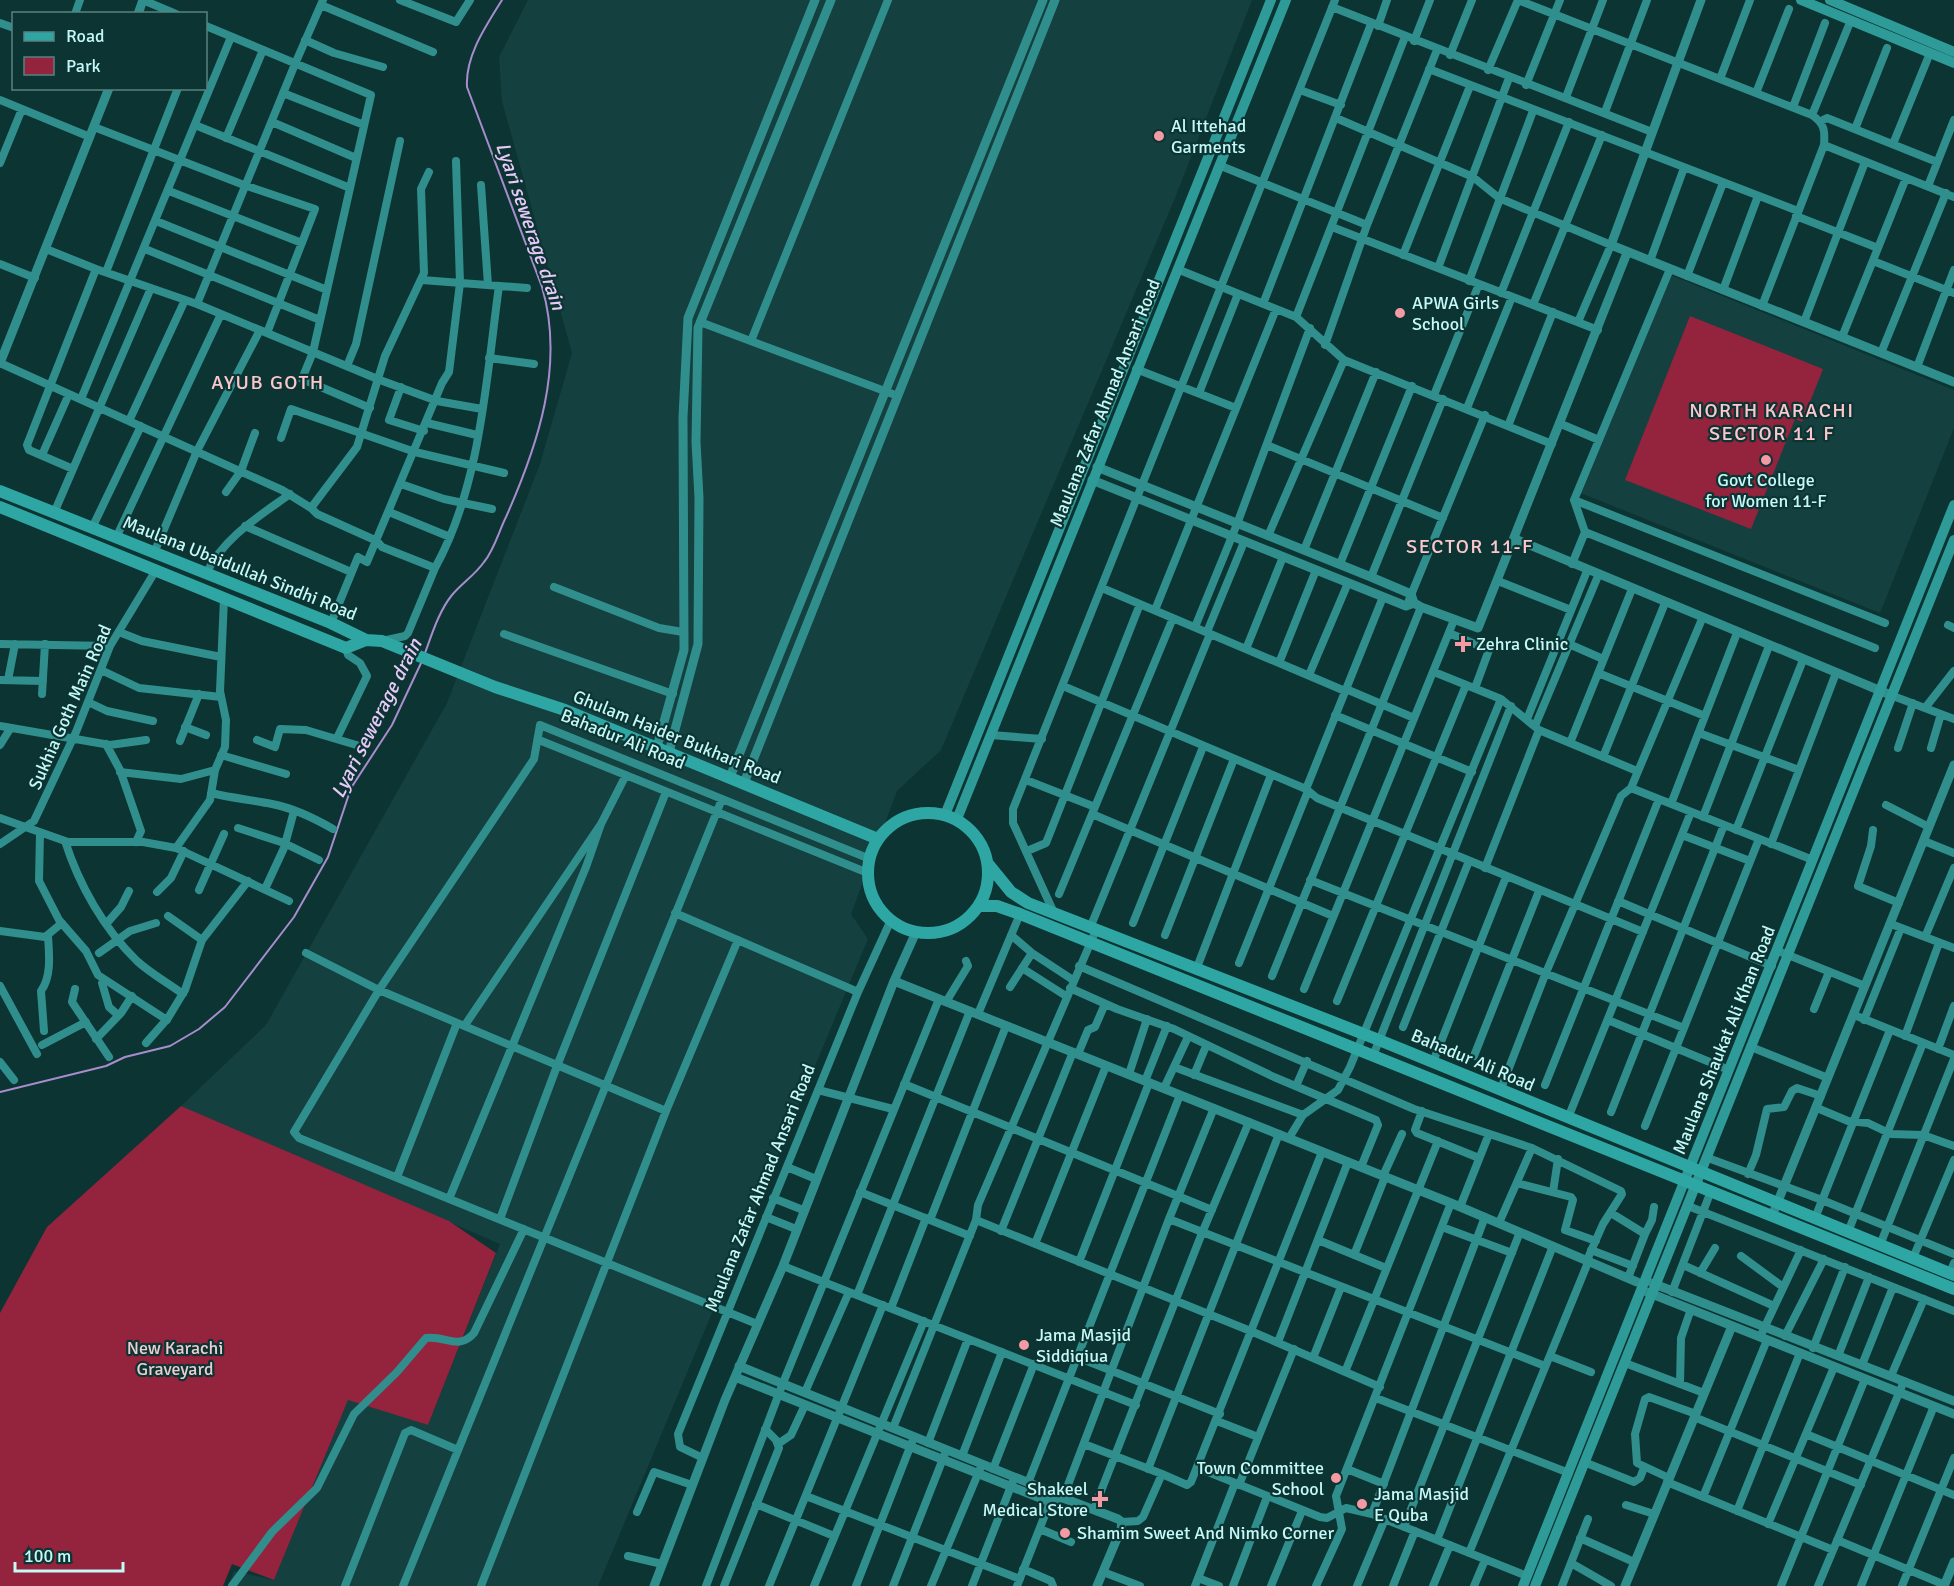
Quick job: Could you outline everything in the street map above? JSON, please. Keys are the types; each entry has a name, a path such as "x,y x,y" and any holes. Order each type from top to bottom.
{"main road":[{"name":"Maulana Zafar Ahmad Ansari Road","path":"945,815 1272,0"},
{"name":"Maulana Zafar Ahmad Ansari Road","path":"957,819 1286,0"},
{"path":"1801,0 1954,63"},
{"path":"1830,0 1954,51"},
{"name":"Maulana Ubaidullah Sindhi Road","path":"0,491 331,623 366,640"},
{"name":"Maulana Shaukat Ali Khan Road","path":"1696,1170 1708,1158 1751,1047 1814,860 1954,505"},
{"name":"Maulana Ubaidullah Sindhi Road","path":"0,507 346,648 366,640"},
{"name":"Maulana Shaukat Ali Khan Road","path":"1525,1581 1644,1285 1696,1170 1729,1070 1772,966 1783,953 1893,696 1954,540"},
{"name":"Ghulam Haider Bukhari Road","path":"366,640 382,641 495,687 565,710 878,839"},
{"path":"927,812 945,815 957,819 981,842 989,866 988,882 979,906 969,918 948,930 916,932 891,920 874,899 868,873 870,859 878,839 890,826 911,815 927,812"},
{"name":"Bahadur Ali Road","path":"989,866 1017,896 1054,914 1379,1040 1880,1245 1953,1270"},
{"name":"Bahadur Ali Road","path":"979,906 997,906 1020,914 1089,944 1691,1182 1954,1289"},
{"name":"Maulana Shaukat Ali Khan Road","path":"1535,1586 1624,1363 1644,1285 1688,1206 1691,1182"}],"street":[{"path":"143,0 171,12"},
{"path":"400,0 458,22 470,0"},
{"path":"663,750 673,694 683,662 683,417 688,318 815,0"},
{"path":"663,750 695,664 698,644 699,509 696,442 700,322 831,0"},
{"path":"751,341 888,0"},
{"path":"730,777 1043,0"},
{"path":"744,783 1055,0"},
{"path":"1263,304 1336,117 1374,25 1387,0"},
{"path":"1414,41 1430,0"},
{"path":"1450,55 1472,0"},
{"path":"1488,70 1518,0 1793,107 1821,121 1825,131 1824,145 1762,306"},
{"path":"1526,85 1560,0"},
{"path":"1566,96 1603,0"},
{"path":"1605,112 1647,0"},
{"path":"1578,322 1611,245 1643,152 1701,0"},
{"path":"1720,79 1750,0"},
{"path":"197,304 211,276 244,185 322,3 433,52"},
{"path":"1054,914 1011,817 1334,4 1405,38 1526,85 1566,96 1652,132"},
{"path":"1756,93 1789,9"},
{"path":"1812,115 1851,20"},
{"path":"1793,107 1826,23"},
{"path":"207,26 371,95 313,352 302,380 370,408"},
{"path":"81,399 231,37"},
{"path":"1296,317 1405,38"},
{"path":"305,40 334,52 383,67"},
{"path":"1855,129 1887,48"},
{"path":"226,138 263,50"},
{"path":"1023,50 1034,53"},
{"path":"1324,345 1367,225 1437,50"},
{"path":"1893,144 1930,53"},
{"path":"1429,69 1501,99 1569,122 1758,196 1878,248"},
{"path":"1438,268 1509,78"},
{"path":"1403,255 1470,86"},
{"path":"108,90 0,363 290,494 316,514 377,541 382,547 435,568"},
{"path":"106,272 177,90"},
{"path":"1300,90 1341,105"},
{"path":"283,93 364,125"},
{"path":"0,100 90,137"},
{"path":"0,163 22,109"},
{"path":"1469,280 1533,111"},
{"path":"1336,117 1473,177 1499,198 1627,252 1954,382"},
{"path":"1821,121 1827,118 1937,162"},
{"path":"1928,186 1954,120"},
{"path":"272,122 356,158"},
{"path":"1501,293 1569,122"},
{"path":"195,125 350,188"},
{"path":"94,127 244,185 315,209 279,303 197,451 154,553"},
{"path":"1533,305 1602,135"},
{"path":"347,366 356,344 400,141"},
{"path":"1824,145 1954,197"},
{"path":"331,623 358,557 367,562 377,541 442,383 449,372 460,283 456,161"},
{"path":"1804,322 1865,162"},
{"path":"1221,166 1367,225"},
{"path":"1650,261 1684,168"},
{"path":"311,508 357,447 380,380 385,356 422,280 424,273 421,189 429,172"},
{"path":"1842,337 1906,178"},
{"path":"1687,276 1723,183"},
{"path":"481,185 488,285"},
{"path":"169,191 302,243"},
{"path":"1881,353 1946,194"},
{"path":"1723,290 1758,196"},
{"path":"156,221 327,290"},
{"path":"1332,227 1598,330"},
{"path":"46,249 197,304 436,401 482,409"},
{"path":"145,249 320,320"},
{"path":"1097,467 1371,577 1413,603 1474,628 1480,626 1627,252"},
{"path":"1873,261 1950,292"},
{"path":"0,264 34,278"},
{"path":"72,469 29,450 27,445 96,269"},
{"path":"1177,269 1296,317 1310,328 1324,345 1344,360 1485,415 1552,444"},
{"path":"1572,564 1585,532 1574,500 1670,269"},
{"path":"1917,368 1950,292 1954,270"},
{"path":"422,280 527,288"},
{"path":"1434,395 1479,284"},
{"path":"382,641 405,636 408,633 450,537 471,465 477,435 499,286"},
{"path":"54,513 151,288"},
{"path":"1199,393 1238,294"},
{"path":"922,297 934,302"},
{"path":"1467,408 1512,297"},
{"path":"129,421 185,300"},
{"path":"1155,610 1276,309"},
{"path":"1508,426 1553,312"},
{"path":"116,538 221,314"},
{"path":"700,322 898,396"},
{"path":"1195,627 1237,524 1310,328"},
{"path":"489,358 534,364"},
{"path":"1269,536 1344,360"},
{"path":"1136,369 1236,408"},
{"path":"1304,550 1376,372"},
{"path":"1340,564 1412,386"},
{"path":"400,387 389,420 477,435"},
{"path":"42,455 69,394"},
{"path":"1371,577 1443,399"},
{"path":"281,438 291,409 360,435 415,452 504,473"},
{"path":"1272,976 1380,703 1443,518 1485,415"},
{"path":"1561,424 1599,440"},
{"path":"92,528 141,426"},
{"path":"226,492 241,471 255,433"},
{"path":"1267,445 1443,518"},
{"path":"1092,480 1383,597 1413,603"},
{"path":"401,484 492,509"},
{"path":"206,574 212,561 245,526 290,494"},
{"path":"1574,500 1885,623"},
{"path":"389,512 450,537"},
{"path":"245,526 351,572"},
{"path":"1585,532 1875,648"},
{"path":"1515,539 1702,619 1954,719"},
{"path":"892,1428 970,1236 976,1220 978,1205 1089,944 1130,830 1244,542"},
{"path":"1246,649 1283,557"},
{"name":"Sukhia Goth Main Road","path":"0,844 34,821 73,738 110,646 156,570"},
{"path":"1279,663 1316,570"},
{"path":"1527,719 1587,571"},
{"path":"1485,868 1569,644 1598,576"},
{"path":"1498,581 1571,610"},
{"path":"1309,675 1348,583"},
{"path":"554,587 659,628 683,632"},
{"path":"1102,588 1414,718"},
{"path":"1570,743 1632,589"},
{"path":"1239,963 1383,597"},
{"path":"158,892 171,878 180,849 210,800 215,770 225,747 226,720 221,697 224,598"},
{"path":"1603,757 1665,603"},
{"path":"1027,851 1046,843 1140,604"},
{"path":"1059,894 1173,618"},
{"path":"1500,1091 1545,975 1621,796 1631,788 1702,619"},
{"path":"1304,988 1454,620"},
{"path":"119,632 142,641 221,657"},
{"path":"1449,633 1489,650 1475,688"},
{"path":"1671,804 1737,633"},
{"path":"504,634 673,694"},
{"path":"0,644 110,646"},
{"path":"15,644 4,680 43,681"},
{"path":"42,694 45,644"},
{"path":"1569,644 1603,659"},
{"path":"1703,817 1769,646"},
{"path":"337,738 367,676 360,663 348,655 346,648"},
{"path":"1736,830 1803,660"},
{"path":"100,670 139,688 221,697"},
{"path":"1924,708 1954,671"},
{"path":"1434,672 1501,699 1537,728 1637,771"},
{"path":"1598,673 1705,716"},
{"path":"1771,844 1836,673"},
{"path":"1337,1001 1466,685"},
{"path":"1063,686 1307,790 1317,798 1575,906 1643,932"},
{"path":"180,741 199,694"},
{"path":"1289,1138 1303,1115 1338,1090 1345,1077 1365,1035 1501,699"},
{"path":"88,702 107,711 153,721"},
{"path":"1898,748 1913,703"},
{"path":"1372,1056 1511,706"},
{"path":"1931,748 1941,714"},
{"path":"1335,715 1472,772"},
{"name":"Bahadur Ali Road","path":"868,873 539,740 540,725 870,859"},
{"path":"0,726 106,744 146,740"},
{"path":"185,727 206,735"},
{"path":"0,745 10,729"},
{"path":"257,740 275,747 280,729 297,732 306,730 363,747"},
{"path":"1699,733 1799,770"},
{"path":"991,735 1042,739"},
{"path":"539,740 534,759 379,990 294,1132 298,1138 757,1324"},
{"path":"106,744 120,772 141,831 136,842"},
{"path":"1132,923 1203,747"},
{"path":"221,755 286,774"},
{"path":"1165,935 1234,759"},
{"path":"1772,1216 1954,765"},
{"path":"120,772 181,779 215,770"},
{"path":"449,1198 586,867 601,824 626,775"},
{"path":"1196,970 1271,775"},
{"path":"1026,780 1064,795 1130,830 1333,916"},
{"path":"1631,788 1814,860"},
{"path":"500,1219 556,1066 666,792"},
{"path":"211,793 272,804 294,811 333,829"},
{"path":"403,1586 722,799"},
{"path":"1545,1085 1659,799"},
{"path":"1886,805 1929,827"},
{"path":"265,889 294,811"},
{"path":"1568,1119 1691,812"},
{"path":"0,818 65,841 136,842 180,849 289,902"},
{"path":"397,1177 461,1024 601,824"},
{"path":"1611,1112 1724,825"},
{"path":"238,828 284,843 319,860"},
{"path":"1873,830 1871,846 1858,886 1899,903"},
{"path":"40,833 39,881 62,923 86,951 98,975 167,1020"},
{"path":"199,890 224,834"},
{"path":"1682,835 1750,861"},
{"path":"1645,1126 1759,839"},
{"path":"65,841 74,865 99,915 137,961 183,994"},
{"path":"1924,841 1954,853"},
{"path":"1403,1027 1469,861"},
{"path":"1924,937 1954,868"},
{"path":"1433,1062 1506,877"},
{"path":"1310,880 1411,922 1684,1028"},
{"path":"146,1043 167,1020 183,994 202,940 248,881"},
{"path":"106,924 121,908 129,891"},
{"path":"1474,1056 1539,891"},
{"path":"1618,901 1772,966"},
{"path":"675,913 858,992"},
{"path":"857,1295 936,1097 1020,914"},
{"path":"168,916 202,940"},
{"name":"Maulana Zafar Ahmad Ansari Road","path":"703,1458 680,1447 678,1434 858,992 891,920"},
{"path":"99,953 130,931 156,922"},
{"path":"0,931 48,936 62,923"},
{"path":"1891,924 1954,948"},
{"path":"1864,1020 1901,928"},
{"path":"654,1586 739,1366 783,1266 894,981 916,932"},
{"path":"1011,935 1071,984 1104,1004 1167,1026 1206,1046 1378,1122 1361,1167"},
{"path":"44,1030 41,991 45,986 50,962 48,936"},
{"path":"481,1586 666,1111 738,940"},
{"path":"1905,1036 1939,943"},
{"path":"306,953 379,990 513,1046 605,1088 666,1111"},
{"path":"1010,987 1032,953"},
{"path":"1783,953 1865,986"},
{"path":"708,1585 778,1394 893,1109 942,1000 968,966 966,961"},
{"path":"1079,966 1422,1111 1532,1148 1621,1191 1591,1250 1469,1553"},
{"path":"1022,968 1066,996"},
{"path":"1814,1009 1829,972"},
{"path":"104,980 102,983 109,1006 118,1016"},
{"path":"894,981 1485,1217 1588,1260 1732,1326 1764,1335 1785,1336 1954,1401"},
{"path":"0,986 37,1054"},
{"path":"75,989 72,1002 109,1057"},
{"path":"96,1039 118,1016 132,996"},
{"path":"1001,1231 1038,1137 1076,1053 1088,1030 1095,1027 1104,1004"},
{"path":"1938,1048 1954,1006"},
{"path":"1854,1015 1938,1048 1954,1057 1880,1245"},
{"path":"1129,1074 1147,1019"},
{"path":"1608,1020 1729,1070"},
{"path":"42,1045 86,1022"},
{"path":"769,1586 837,1418 928,1219 1006,1026"},
{"path":"1079,1262 1167,1026"},
{"path":"1815,1218 1890,1030"},
{"path":"1164,1088 1188,1037"},
{"path":"1848,1232 1923,1043"},
{"path":"1194,1075 1206,1046"},
{"path":"1751,1047 1828,1078"},
{"path":"1296,1086 1308,1061"},
{"path":"0,1062 14,1080"},
{"path":"1035,1244 1106,1065"},
{"path":"1174,1067 1303,1115"},
{"path":"904,1084 1212,1210"},
{"path":"1748,1174 1756,1155 1767,1109 1784,1107 1792,1091 1797,1088 1821,1096"},
{"path":"818,1090 893,1109"},
{"path":"1028,1483 1180,1095"},
{"path":"806,1496 981,1564 1018,1582 1040,1529 1084,1444 1169,1219 1214,1108"},
{"path":"1817,1108 1853,1122 1868,1123 1888,1132 1923,1134 1954,1146"},
{"path":"1422,1111 1416,1132 1479,1158"},
{"path":"1094,1509 1202,1233 1249,1122"},
{"path":"1148,1469 1279,1134"},
{"path":"1354,1255 1402,1134"},
{"path":"1316,1586 1342,1529 1336,1496 1442,1227 1479,1158 1489,1134"},
{"path":"1346,1372 1438,1141"},
{"path":"1499,1223 1532,1148"},
{"path":"1084,1444 1187,1485 1191,1482 1253,1332 1322,1152"},
{"path":"1708,1158 1822,1200 1954,1254"},
{"path":"1552,1192 1557,1159"},
{"path":"1913,1258 1954,1160"},
{"path":"1278,1342 1348,1162"},
{"path":"787,1167 816,1179"},
{"path":"1517,1183 1572,1198 1566,1230 1596,1240"},
{"path":"1672,1292 1711,1191"},
{"path":"860,1192 970,1236"},
{"path":"773,1198 803,1210"},
{"path":"1688,1206 1954,1311"},
{"path":"1633,1266 1652,1220 1654,1207"},
{"path":"1611,1213 1645,1234"},
{"path":"766,1217 796,1229"},
{"path":"1372,1514 1485,1217"},
{"path":"1169,1219 1545,1366"},
{"path":"976,1220 1278,1342 1380,1387"},
{"path":"1442,1227 1512,1253"},
{"path":"232,1586 272,1532 317,1488 354,1414 364,1402 397,1372 426,1338 455,1343 469,1339 474,1333 524,1229"},
{"path":"1404,1527 1520,1232"},
{"path":"1318,1240 1386,1268"},
{"path":"1437,1540 1553,1246"},
{"path":"1700,1273 1715,1248"},
{"path":"1591,1250 1633,1266 1644,1285 1672,1292 1800,1353 1954,1414"},
{"path":"1704,1497 1730,1432 1774,1306 1801,1250"},
{"path":"1741,1256 1783,1287"},
{"path":"1785,1336 1824,1259"},
{"path":"1683,1265 1774,1306"},
{"path":"783,1266 1136,1405"},
{"path":"1813,1347 1845,1267"},
{"path":"1838,1356 1869,1278"},
{"path":"1313,1358 1341,1287"},
{"path":"1862,1365 1893,1287"},
{"path":"805,1392 849,1292"},
{"path":"1891,1376 1924,1299"},
{"path":"1680,1384 1682,1363 1679,1358 1680,1346 1691,1309"},
{"path":"814,1586 924,1322"},
{"path":"1625,1586 1732,1326"},
{"path":"928,1443 968,1339"},
{"path":"1219,1586 1196,1582 1294,1349"},
{"path":"962,1456 1002,1352"},
{"path":"1737,1511 1800,1353"},
{"path":"1550,1356 1591,1372"},
{"path":"1077,1357 1176,1396 1258,1437"},
{"path":"1624,1363 1704,1393"},
{"path":"993,1469 1034,1364"},
{"path":"739,1366 928,1443 944,1455 1056,1498 1094,1509 1122,1522 1138,1521 1143,1517 1162,1474"},
{"path":"1768,1524 1834,1367"},
{"path":"735,1377 910,1448 962,1456 980,1469 993,1469 1013,1482 1028,1483 1056,1498"},
{"path":"1781,1586 1865,1379"},
{"path":"1818,1586 1904,1381"},
{"path":"1833,1550 1704,1497 1644,1468 1637,1462 1635,1434 1647,1397 1861,1485"},
{"path":"1376,1398 1569,1473"},
{"path":"723,1586 778,1444 791,1435 805,1405"},
{"path":"1861,1586 1934,1406"},
{"path":"765,1429 778,1444"},
{"path":"345,1586 405,1433 411,1430 458,1450"},
{"path":"1806,1434 1954,1494"},
{"path":"856,1586 914,1437"},
{"path":"893,1586 944,1455"},
{"path":"1902,1586 1954,1458"},
{"path":"1584,1462 1634,1482 1640,1478 1644,1468"},
{"path":"1198,1468 1302,1511 1327,1518 1338,1511 1350,1508 1372,1514 1485,1560 1525,1581"},
{"path":"932,1586 980,1469"},
{"path":"1347,1469 1384,1484"},
{"path":"636,1512 654,1472 692,1485"},
{"path":"972,1586 1013,1482"},
{"path":"1233,1586 1267,1497"},
{"path":"756,1504 834,1536"},
{"path":"1626,1505 1654,1514"},
{"path":"1272,1586 1302,1511"},
{"path":"1357,1586 1385,1519"},
{"path":"1562,1586 1588,1519"},
{"path":"1097,1586 1122,1522"},
{"path":"1040,1529 1071,1542"},
{"path":"1393,1586 1415,1531"},
{"path":"1580,1538 1634,1562"},
{"path":"1837,1540 1945,1585 1954,1562"},
{"path":"1433,1586 1450,1545"},
{"path":"628,1556 662,1564"},
{"path":"1474,1586 1485,1560"},
{"path":"1570,1563 1611,1586"},
{"path":"1023,1569 1051,1581 1053,1586"},
{"path":"1103,1572 1140,1586"}],"shaded area":[{"path":"528,0 1252,0 1175,198 941,750 897,791 851,914 868,939 598,1586 228,1586 234,1571 274,1580 349,1397 428,1425 500,1244 181,1106 266,1025 447,703 540,464 572,353 502,101 499,57"},
{"name":"Govt College for Women 11-F","path":"1668,274 1954,390 1954,428 1880,613 1578,492"}],"green space":[{"path":"1690,316 1823,369 1802,422 1795,419 1751,529 1625,480"},
{"name":"New Karachi Graveyard","path":"181,1106 449,1221 496,1253 428,1425 348,1400 274,1580 232,1564 223,1586 0,1586 0,1313 47,1227"}],"waterway":[{"name":"Lyari sewerage drain","path":"425,653 447,601 480,567 494,546 518,490 538,433 549,375 551,346 542,287 467,87 467,75 473,53 502,0"},
{"name":"Lyari sewerage drain","path":"0,1092 106,1066 125,1057 170,1046 199,1029 225,1007 294,917 328,857 351,788 392,725 422,661"}],"place":[{"name":"Al Ittehad Garments","path":"1159,136"},
{"name":"APWA Girls School","path":"1400,313"},
{"name":"Govt College for Women 11-F","path":"1766,460"},
{"name":"Zehra Clinic","path":"1463,644"},
{"name":"Jama Masjid Siddiqiua","path":"1024,1345"},
{"name":"Town Committee School","path":"1336,1478"},
{"name":"Shakeel Medical Store","path":"1100,1499"},
{"name":"Jama Masjid E Quba","path":"1362,1504"},
{"name":"Shamim Sweet And Nimko Corner","path":"1065,1533"}],"district":[{"name":"AYUB GOTH","path":"268,382"},
{"name":"NORTH KARACHI SECTOR 11 F","path":"1772,422"},
{"name":"SECTOR 11-F","path":"1470,546"}]}
